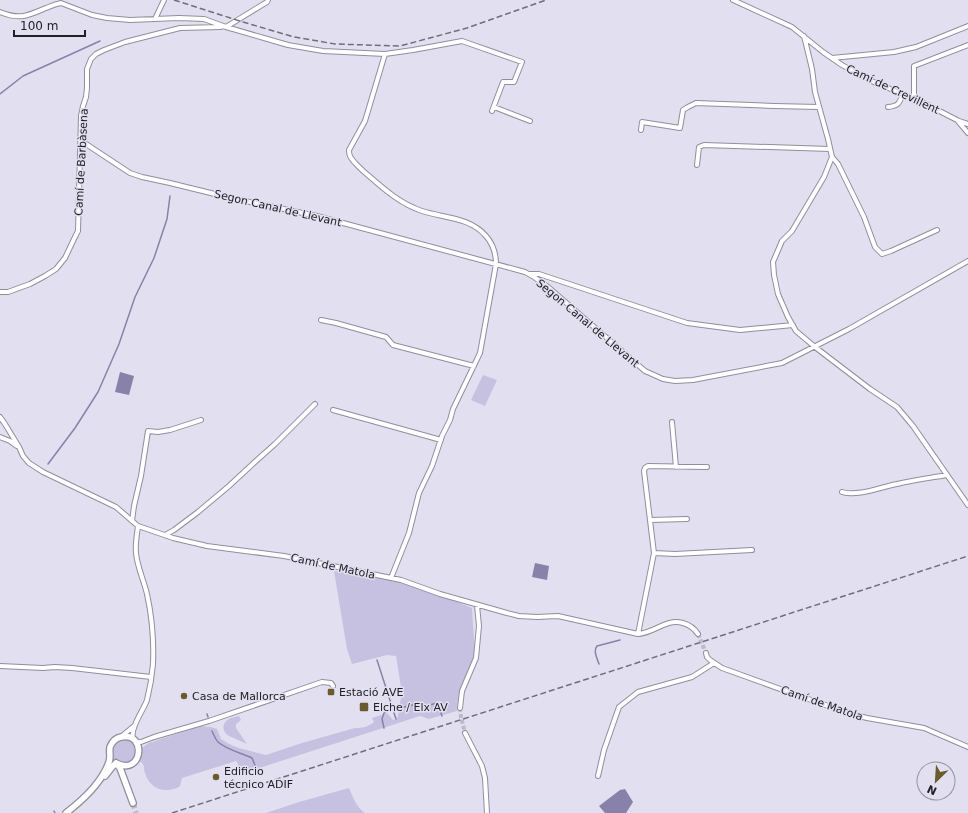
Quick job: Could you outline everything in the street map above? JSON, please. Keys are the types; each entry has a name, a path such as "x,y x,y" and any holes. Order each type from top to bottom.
{"main road":[{"path":"116,763 127,766 137,759 139,748 135,740 122,736 112,742 110,750 113,760 120,768 133,803"},
{"path":"66,813 90,792 103,774 111,755"},
{"path":"69,813 90,795 116,763"},
{"path":"126,783 125,774 127,766"}],"street":[{"path":"155,19 164,0"},
{"path":"226,27 268,0"},
{"name":"Camí de Crevillent","path":"733,0 792,27 842,65 869,80 903,94 957,120 968,133"},
{"path":"0,12 6,15 18,17 61,3 92,15 107,18 130,20 179,18 204,20 288,45 323,51 386,54 462,41 522,62 514,82 503,82 493,109 530,122"},
{"path":"832,58 894,52 916,47 968,26"},
{"name":"Camí de Barbàsena","path":"0,292 8,292 30,284 56,269 65,258 78,231 81,116 86,97 87,69 91,59 96,54 104,50 125,42 180,28 226,27"},
{"path":"804,36 812,69 818,107 832,157 838,164 864,216 875,247 882,254 937,230"},
{"path":"914,99 914,66 968,45"},
{"path":"386,54 365,121 349,150 350,156 363,171 386,191 403,203 422,211 474,225 489,240 496,257 480,353 453,409 432,466 419,493 408,533 391,578"},
{"path":"888,107 896,106 900,102 903,94"},
{"path":"641,130 642,122 680,128 684,110 696,104 818,107"},
{"path":"957,120 968,124"},
{"name":"Segon Canal de Llevant","path":"80,140 130,173 136,175 231,198 317,216 527,273 548,287 645,371 663,379 675,381 693,380 782,363 849,329 968,261"},
{"path":"697,165 699,146 704,145 830,149"},
{"path":"832,157 824,177 792,231 782,241 773,262 778,294 796,331 870,389 897,407 913,426 968,505"},
{"path":"527,273 539,274 686,323 740,330 793,325"},
{"path":"321,320 386,337 393,345 474,366"},
{"path":"165,535 198,512 229,486 275,444 315,404"},
{"path":"332,410 441,440"},
{"name":"Camí de Matola","path":"0,417 23,456 29,463 43,472 116,506 138,526 173,538 207,546 284,556 391,578 440,594 518,616 558,616 638,634 645,634 674,621 692,626 698,634"},
{"path":"132,521 148,431 158,432 170,430 201,420"},
{"path":"672,422 676,466"},
{"path":"0,437 19,447"},
{"path":"638,634 654,553 644,471 645,468 648,466 707,467"},
{"path":"842,492 847,494 868,491 946,474"},
{"path":"650,520 688,519"},
{"path":"138,526 136,554 147,592 153,661 147,699 132,733 135,740 141,742 322,682 331,683 333,686"},
{"path":"654,553 675,554 752,550"},
{"path":"460,708 462,691 476,658 479,626 477,605"},
{"name":"Camí de Matola","path":"706,653 707,657 714,663 731,671 851,714 924,728 968,747"},
{"path":"598,776 604,750 618,707 638,692 692,677 714,663"},
{"path":"0,666 72,668 151,677"},
{"path":"122,736 135,725"},
{"path":"465,733 482,766 485,778 487,813"},
{"path":"139,748 148,739"}],"shaded area":[{"path":"120,372 134,376 129,395 115,392"},
{"path":"483,375 497,380 485,406 471,400"},
{"path":"535,563 549,566 547,580 532,577"},
{"path":"334,571 401,580 472,608 476,658 465,677 458,697 457,711 429,719 420,716 250,771 249,774 241,774 236,761 182,778 180,786 174,789 164,790 153,786 146,777 144,766 138,759 140,749 149,743 200,726 217,729 221,739 231,745 266,755 302,743 367,726 374,722 372,718 387,713 393,720 397,719 402,694 396,656 387,655 352,664 347,649"},
{"path":"239,716 241,720 236,724 236,728 247,744 229,736 223,728 226,721"},
{"path":"122,738 134,741 138,752 131,763 117,763 111,755 115,741"},
{"path":"349,788 357,805 365,813 266,813 299,802"},
{"path":"625,789 633,802 626,813 605,813 599,806 620,790"}],"waterway":[{"path":"0,94 23,76 100,41"},
{"path":"48,464 75,428 98,392 119,344 135,297 154,258 167,219 170,196"},
{"path":"599,664 595,652 597,646 620,640"},
{"path":"377,660 396,719"},
{"path":"384,728 382,719 384,713 394,708 417,704 426,706 437,703 442,716"},
{"path":"212,731 216,740 222,745 252,758 257,770"}],"tunnel":[{"path":"698,634 706,653"},
{"path":"460,708 465,733"},
{"path":"133,803 136,813"}],"railway":[{"path":"174,0 294,37 335,44 400,46 467,28 546,0"},
{"path":"172,813 968,556"}],"place":[{"name":"Estació AVE","path":"331,692"},
{"name":"Casa de Mallorca","path":"184,696"},
{"name":"Elche / Elx AV","path":"364,707"},
{"name":"Edificio técnico ADIF","path":"216,777"}]}
